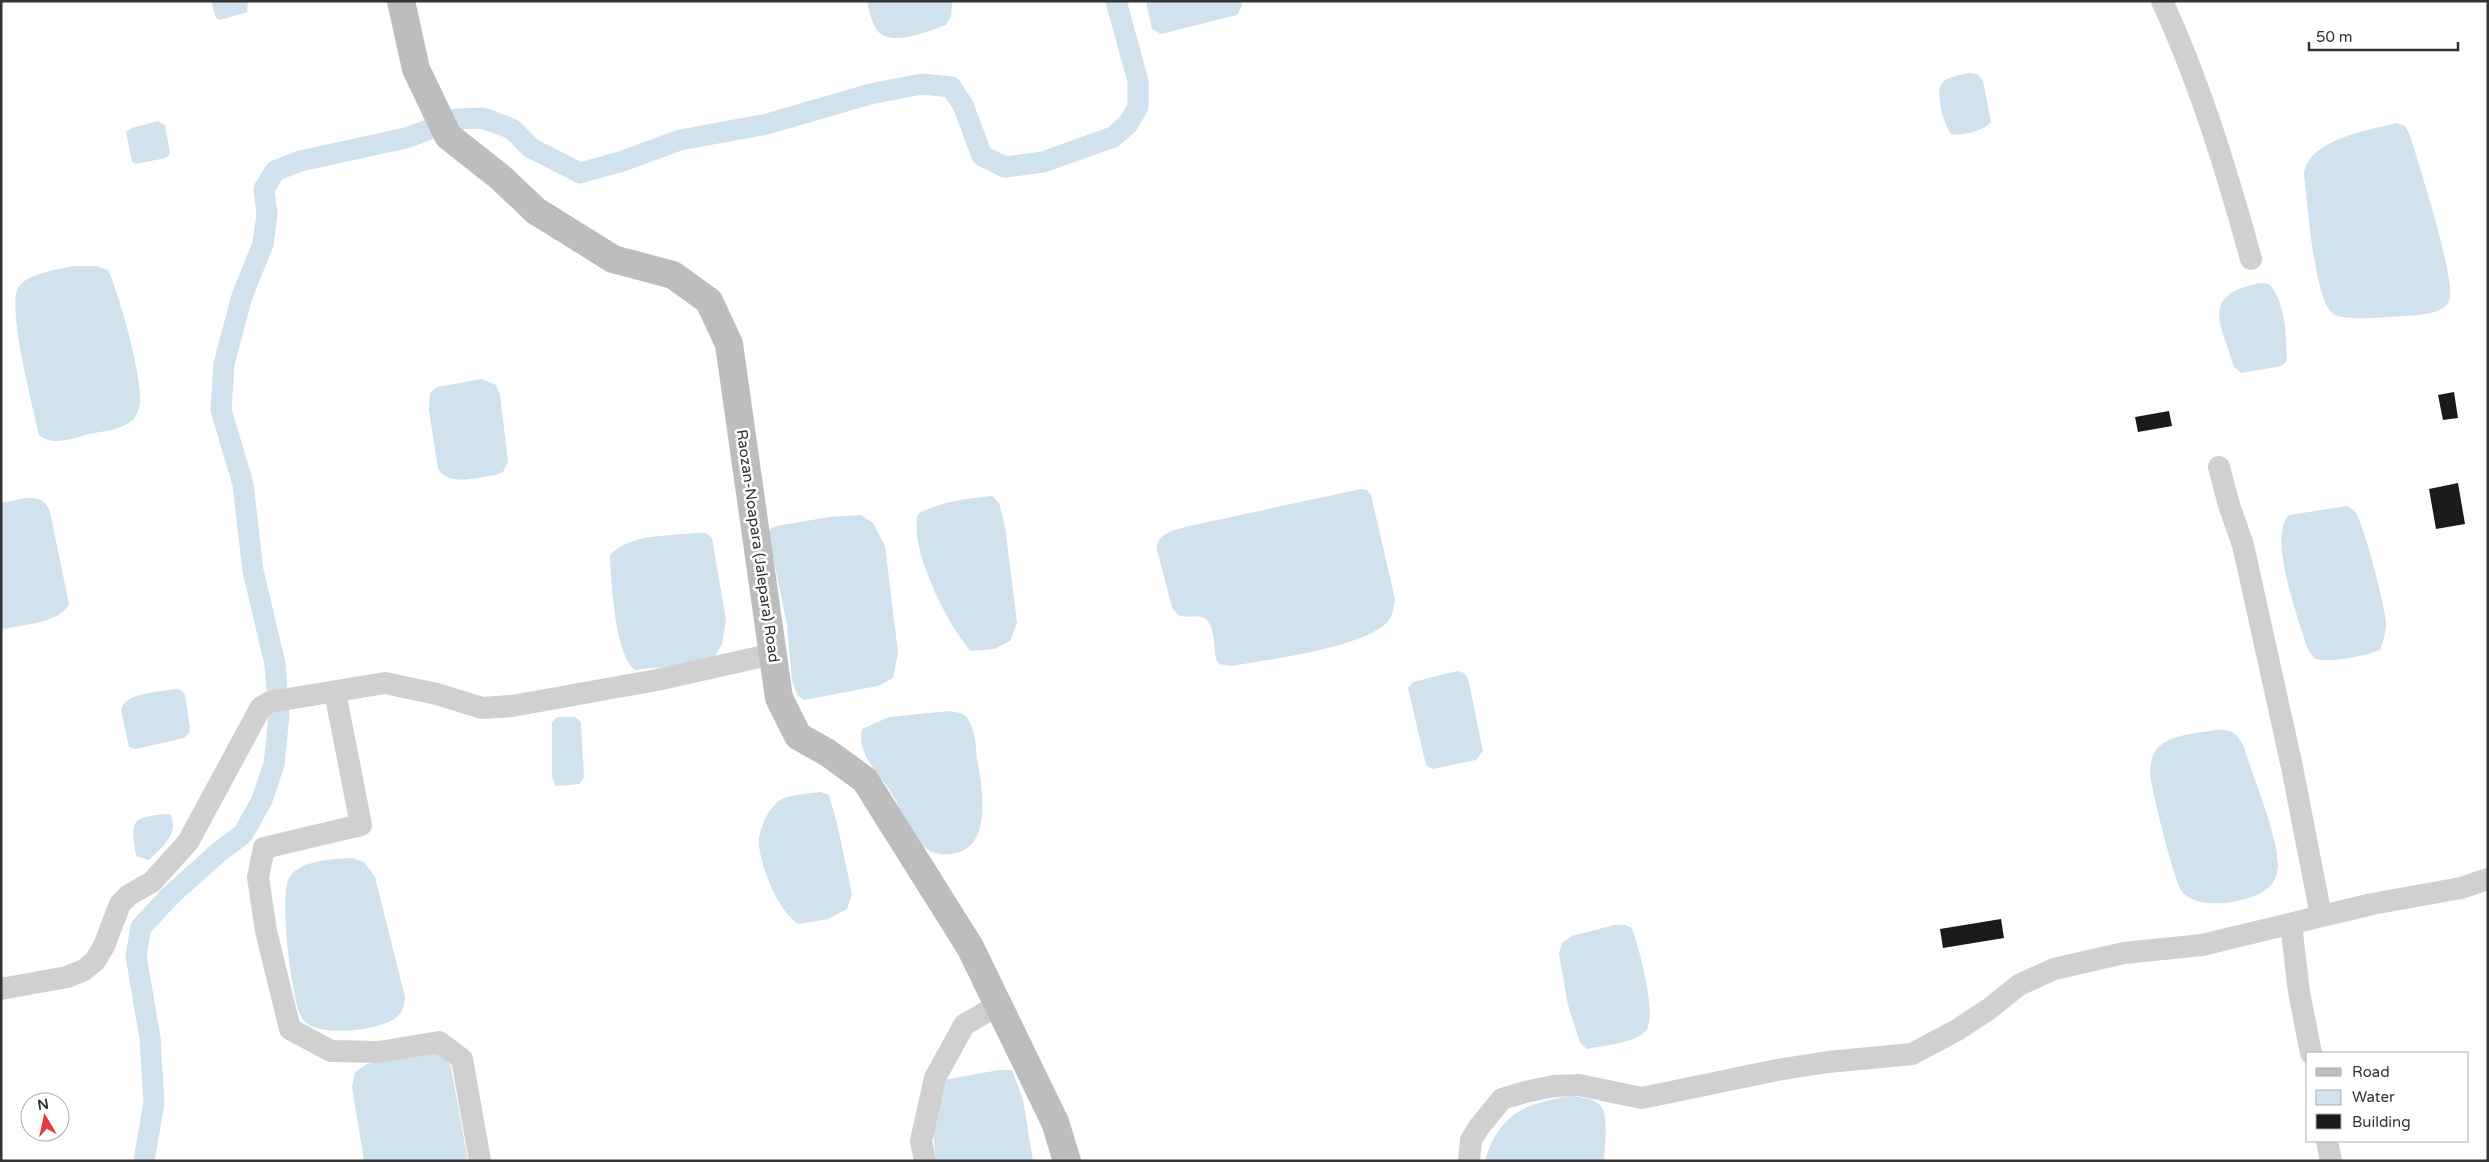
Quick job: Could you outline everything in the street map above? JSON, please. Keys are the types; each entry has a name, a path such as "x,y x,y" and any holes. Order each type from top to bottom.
{"main road":[{"name":"Raozan-Noapara (Jalepara) Road","path":"401,1 416,69 443,125 536,211 613,259 673,275 709,301 729,344 780,698 798,736 828,753 865,780 970,947 1055,1122 1067,1161"}],"street":[{"path":"2163,2 2203,106 2237,208 2251,259"},
{"path":"2219,467 2245,555 2290,758 2321,916"},
{"path":"1,989 68,976 84,970 95,962 104,946 120,904 129,895 152,882 188,842 261,707 270,702 385,683 437,694 482,708 512,706 657,680 773,654"},
{"path":"335,692 361,825 264,848 258,877 266,931 290,1029 331,1051 379,1052 439,1042 462,1059 480,1161"},
{"path":"1469,1161 1471,1140 1479,1127 1502,1099 1525,1092 1554,1086 1579,1085 1642,1098 1778,1070 1828,1062 1912,1054 1957,1030 1989,1009 2018,985 2054,969 2124,953 2202,945 2372,904 2461,888 2488,879"},
{"path":"2291,924 2310,1052"},
{"path":"925,1161 921,1141 935,1078 964,1025 998,1005"},
{"path":"2327,1142 2331,1161"}],"water":[{"path":"211,1 248,1 247,12 220,20 216,18"},
{"path":"867,1 952,1 951,16 946,25 929,31 908,37 888,37 880,34 875,27"},
{"path":"1146,1 1241,1 1242,6 1237,15 1161,34 1152,29"},
{"path":"1967,73 1978,74 1983,81 1991,122 1973,132 1951,134 1945,123 1939,92 1944,81"},
{"path":"158,121 165,125 170,154 166,158 136,164 132,162 126,132 132,128"},
{"path":"2397,123 2405,126 2410,135 2428,194 2447,270 2450,289 2449,301 2441,309 2422,315 2379,318 2341,317 2335,315 2328,307 2322,292 2313,250 2304,173 2309,161 2317,152 2329,144 2357,133"},
{"path":"74,266 96,266 108,270 124,316 134,356 138,374 140,405 134,419 123,426 57,441 45,439 39,435 22,359 15,299 18,288 28,279 43,273"},
{"path":"2260,283 2269,284 2279,300 2284,320 2287,360 2282,366 2241,373 2234,367 2220,324 2219,313 2222,303 2228,295 2241,288"},
{"path":"482,379 496,385 500,395 508,462 503,472 496,475 464,480 449,478 438,469 429,410 430,393 437,387"},
{"path":"1361,489 1367,490 1371,495 1395,599 1389,621 1369,634 1332,647 1232,666 1219,664 1216,659 1213,635 1209,623 1205,619 1196,616 1181,616 1172,607 1157,550 1163,536 1189,526"},
{"path":"992,496 999,503 1005,526 1017,623 1010,641 994,649 971,651 952,624 932,586 924,565 916,528 918,514 927,510 945,503"},
{"path":"26,498 41,500 46,504 50,512 69,604 58,615 50,619 5,629 1,627 1,503"},
{"path":"2347,506 2356,513 2369,550 2385,614 2385,633 2380,650 2348,658 2315,659 2307,648 2292,599 2283,559 2281,541 2283,526 2289,515"},
{"path":"861,515 873,523 885,546 898,652 893,678 878,686 804,700 798,696 792,681 787,625 768,533 771,528 777,526 829,517"},
{"path":"706,533 712,538 726,620 722,644 714,658 673,666 635,670 628,662 623,649 615,617 610,555 618,548 638,540 650,537"},
{"path":"1457,671 1464,673 1468,678 1483,751 1476,760 1432,769 1426,765 1408,688 1413,682"},
{"path":"176,689 181,690 185,695 190,727 189,733 184,738 135,749 129,747 121,710 124,704 136,696"},
{"path":"950,711 966,716 970,722 976,743 982,815 980,829 974,841 965,849 952,854 940,854 922,846 916,838 890,790 867,758 861,739 862,729 889,717"},
{"path":"557,717 575,717 581,722 584,777 580,784 555,786 552,776 552,722"},
{"path":"2216,730 2230,731 2239,738 2244,747 2269,821 2278,864 2277,874 2273,883 2268,888 2250,898 2226,903 2201,902 2191,899 2179,887 2160,820 2150,770 2155,752 2167,741 2187,734"},
{"path":"820,792 829,795 852,894 847,909 828,919 798,924 784,909 767,878 759,846 760,834 768,813 777,802 791,796"},
{"path":"171,815 173,822 173,829 168,840 149,860 136,856 133,835 135,823 145,817"},
{"path":"352,858 364,862 375,877 405,997 401,1012 389,1022 364,1029 335,1031 310,1026 303,1020 299,1010 294,993 288,949 285,905 286,888 289,878 301,867 318,862"},
{"path":"1614,925 1625,925 1632,928 1639,950 1649,998 1649,1024 1645,1032 1633,1039 1618,1044 1587,1049 1580,1043 1568,1005 1559,954 1562,943 1572,936"},
{"path":"434,1053 445,1057 451,1067 468,1161 364,1161 352,1087 355,1072 367,1064"},
{"path":"999,1070 1012,1070 1023,1100 1033,1161 936,1161 933,1131 943,1080"},
{"path":"1573,1096 1595,1101 1603,1110 1606,1132 1604,1161 1485,1161 1498,1131 1517,1113 1542,1102"}],"building":[{"path":"2454,392 2458,418 2443,420 2438,395"},
{"path":"2169,411 2172,426 2138,432 2135,417"},
{"path":"2458,483 2465,524 2436,529 2429,489"},
{"path":"2001,919 2004,938 1943,948 1940,929"}],"waterway":[{"path":"144,1161 154,1102 150,1038 136,956 141,927 170,896 219,852 243,834 262,800 274,764 279,716 275,664 253,571 243,484 221,410 224,364 242,296 263,244 267,214 264,189 275,171 300,161 406,138 457,119 483,118 512,129 531,148 580,173 623,161 680,140 767,124 870,94 922,84 951,87 963,105 982,156 1005,167 1043,162 1113,137 1128,124 1138,107 1138,81 1116,1"}]}
